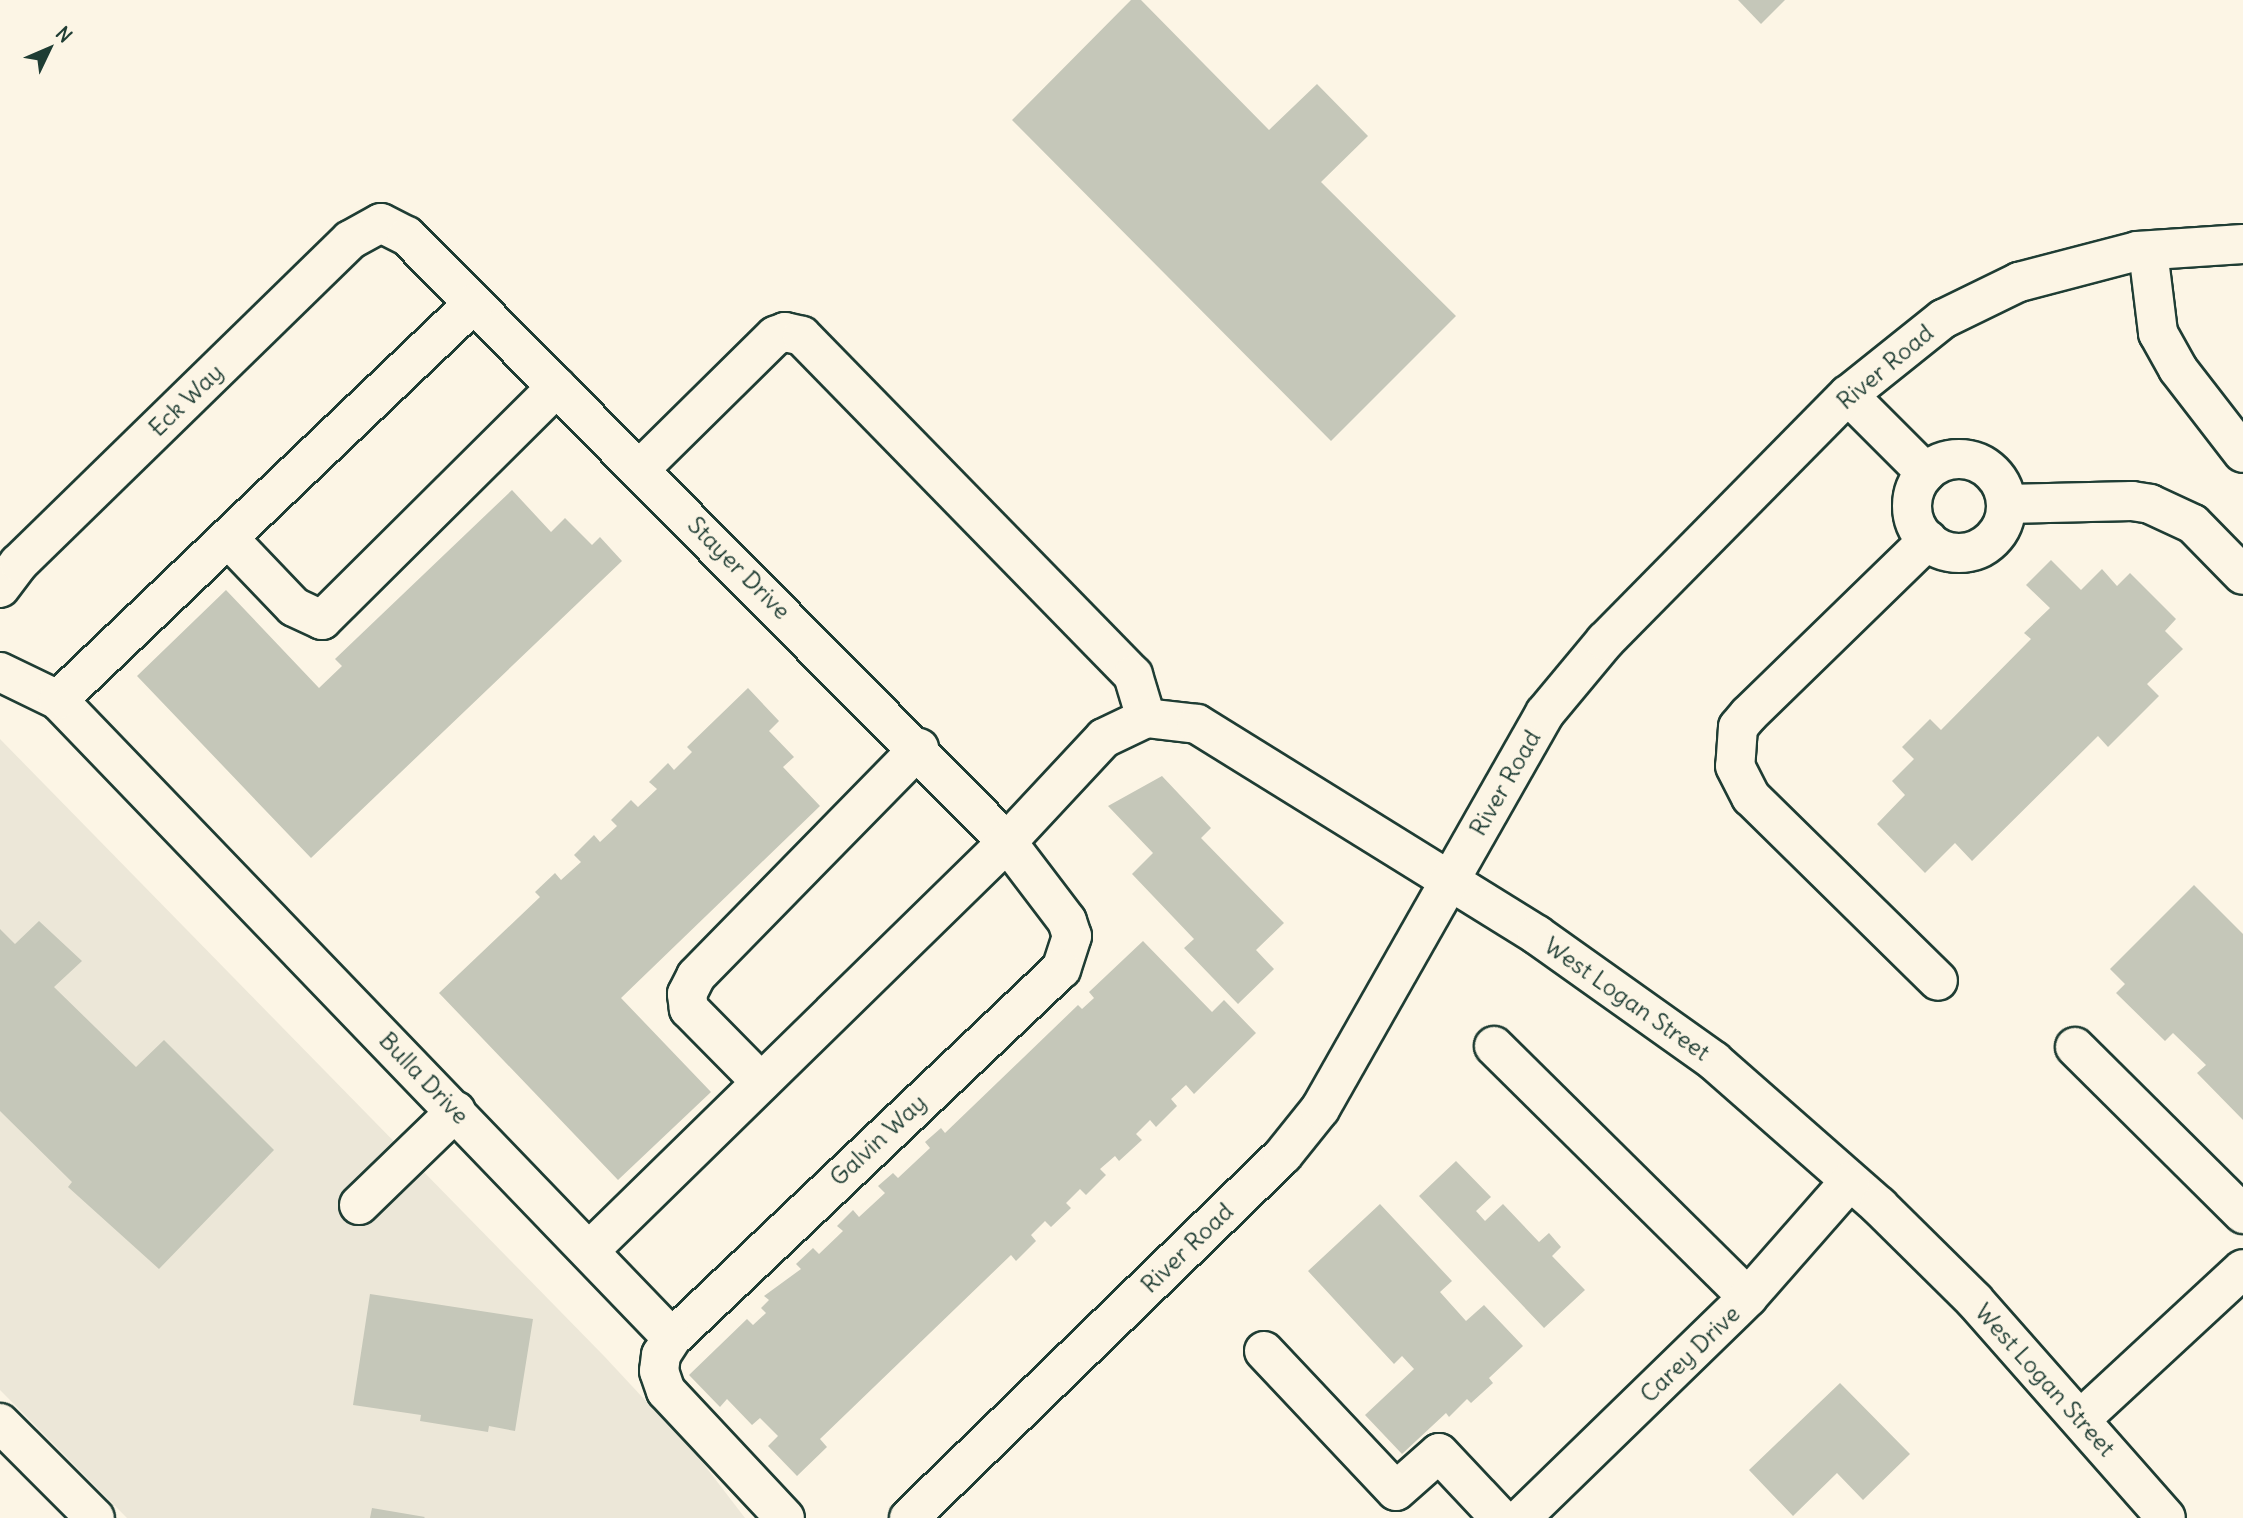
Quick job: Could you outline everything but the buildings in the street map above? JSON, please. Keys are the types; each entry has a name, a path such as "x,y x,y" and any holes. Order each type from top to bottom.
{"street":[{"name":"Stayer Drive","path":"381,223 407,236 919,748 1007,842 1053,897 1072,936"},
{"name":"Eck Way","path":"0,588 19,563 350,240 381,223"},
{"name":"River Road","path":"909,1518 1283,1155 1320,1109 1545,713 1605,641 1848,395 1942,319 2061,268 2148,251 2243,244"},
{"path":"2148,251 2158,333 2178,369 2243,453"},
{"path":"58,700 474,303"},
{"path":"590,1250 1007,842 1104,738 1146,718 1133,675 802,336 785,332 775,336 640,469"},
{"path":"228,538 294,607 322,620 557,387"},
{"path":"1848,395 1926,473"},
{"path":"1952,460 1982,465 2003,488 2007,504 1997,535 1985,546 1955,552 1928,540 1913,515 1913,500 1926,473 1952,460"},
{"path":"2007,504 2132,501 2150,505 2193,524 2243,575"},
{"path":"1928,540 1738,727 1735,765 1751,797 1938,981"},
{"name":"Bulla Drive","path":"0,672 58,700 672,1338"},
{"name":"West Logan Street","path":"1146,718 1196,724 1450,880 1714,1061 1850,1181 1974,1300 2082,1418 2155,1514"},
{"path":"761,1082 690,1009 687,994 691,985 919,748"},
{"name":"Galvin Way","path":"672,1338 1061,969 1072,936"},
{"path":"1494,1046 1748,1297"},
{"path":"2075,1047 2243,1214"},
{"path":"359,1205 456,1111"},
{"name":"Carey Drive","path":"1521,1518 1748,1297 1850,1181"},
{"path":"2082,1418 2243,1269"},
{"path":"672,1338 661,1355 659,1371 666,1391 785,1518"},
{"path":"1264,1351 1396,1491 1439,1453 1500,1518"},
{"path":"0,1423 95,1518"}],"shaded area":[{"path":"0,739 604,1356 699,1458 745,1518 127,1518 0,1390"}]}
